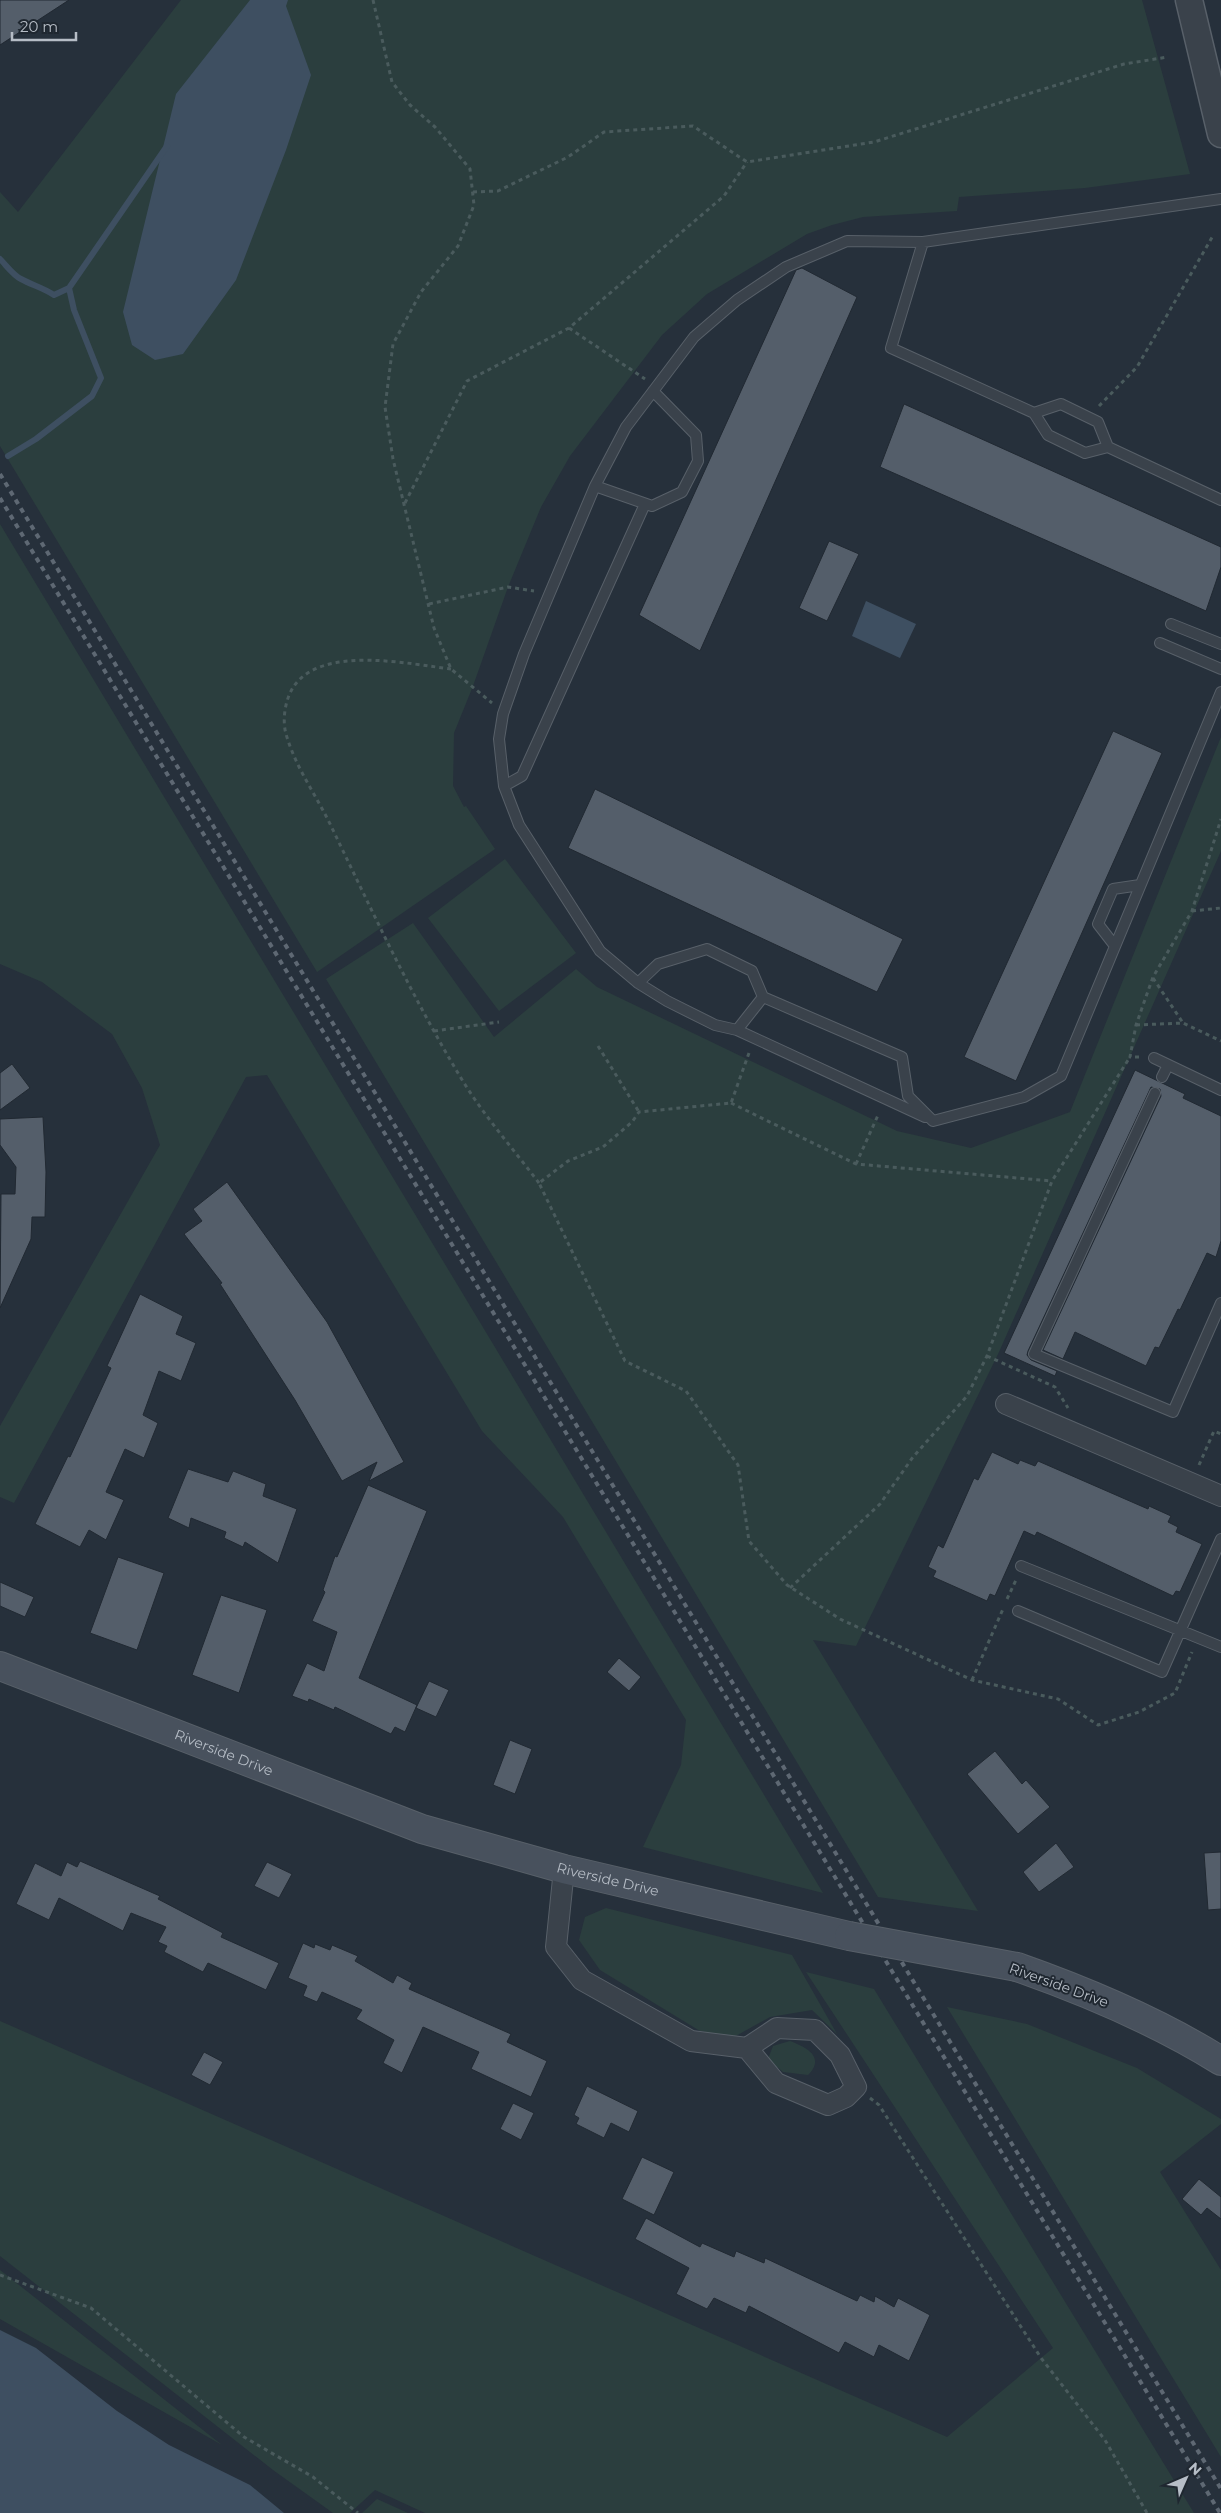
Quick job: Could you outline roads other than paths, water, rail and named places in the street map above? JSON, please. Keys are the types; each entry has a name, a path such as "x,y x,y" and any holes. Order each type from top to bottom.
{"main road":[{"name":"Riverside Drive","path":"0,1666 422,1829 564,1869 849,1936 1017,1967 1080,1989 1177,2033 1221,2061"}],"street":[{"path":"1189,0 1221,134"},
{"path":"1006,1404 1221,1496"},
{"path":"564,1869 556,1947 582,1980 691,2041 747,2048 777,2028 815,2030 840,2056 856,2087 846,2097 828,2105 776,2083 747,2048"}],"lane":[{"path":"1221,199 923,242 847,241 786,267 737,300 694,337 626,427 595,486 524,654 503,714 499,739 504,786 519,825 600,951 638,983 667,1001 715,1025 737,1030 933,1121 1024,1097 1061,1076 1221,692"},
{"path":"923,242 891,348 1034,413 1048,436 1084,453 1108,447 1221,500"},
{"path":"595,486 652,506 682,492 698,461 696,435 654,388"},
{"path":"1034,413 1061,404 1098,422 1108,447"},
{"path":"504,786 522,776 645,504"},
{"path":"1171,624 1221,644"},
{"path":"1160,643 1221,669"},
{"path":"1115,946 1098,924 1113,889 1140,885"},
{"path":"638,983 658,964 707,949 752,971 763,997 902,1057 908,1096 933,1121"},
{"path":"737,1030 763,997"},
{"path":"1154,1058 1221,1090"},
{"path":"1162,1077 1168,1065"},
{"path":"1155,1093 1034,1354 1173,1412 1220,1310"},
{"path":"1018,1611 1162,1672 1221,1538"},
{"path":"1021,1566 1221,1646"}],"water":[{"path":"250,0 288,0 286,6 311,75 286,150 236,280 183,354 155,360 132,345 123,312 176,94"},
{"path":"866,601 916,624 900,658 852,636"},
{"path":"0,2330 36,2348 117,2411 169,2445 250,2485 284,2513 0,2513"}],"waterway":[{"path":"0,259 18,277 54,295 69,288 167,146"},
{"path":"8,456 36,439 92,396 101,378 74,310 69,288"}],"railway":[{"path":"0,474 1221,2489"},
{"path":"0,498 1220,2513"}]}
